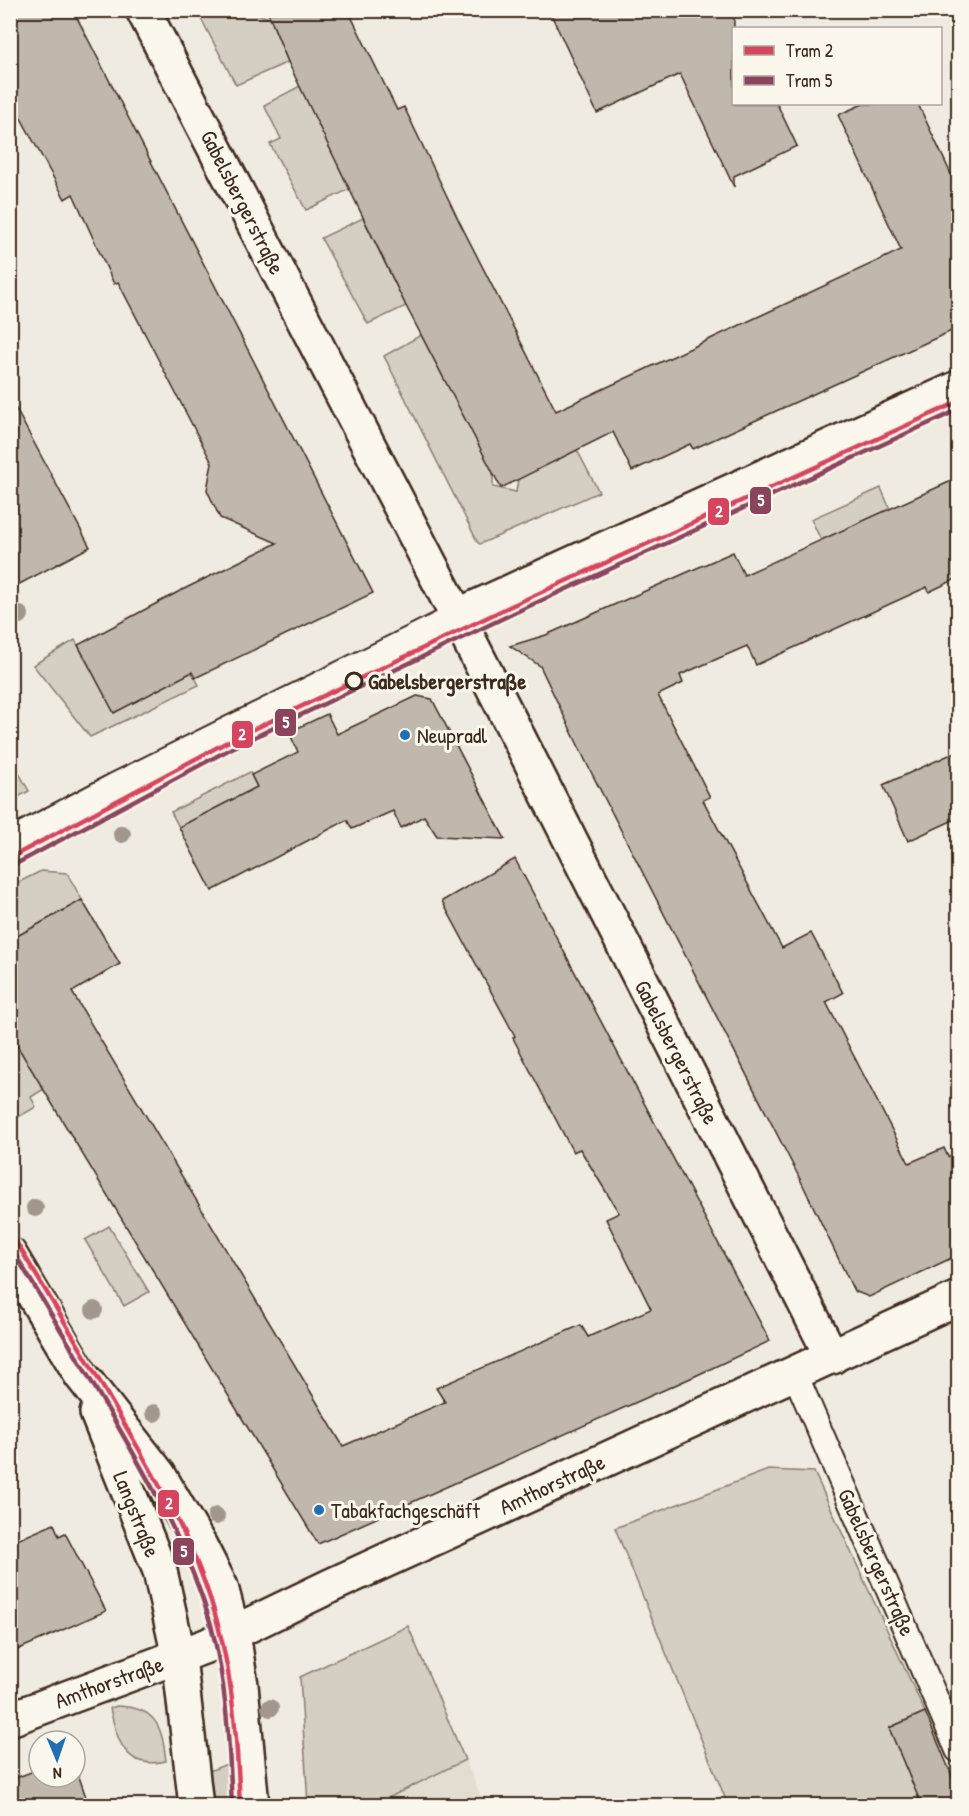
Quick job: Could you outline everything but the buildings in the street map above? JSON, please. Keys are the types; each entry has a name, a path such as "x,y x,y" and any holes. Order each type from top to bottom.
{"street":[{"name":"Gabelsbergerstraße","path":"143,10 457,616 832,1357"},
{"path":"457,616 958,388"},
{"name":"Langstraße","path":"10,1255 81,1375 165,1485 221,1587 233,1633 242,1685 252,1806"},
{"name":"Amthorstraße","path":"10,1719 179,1657 958,1298"},
{"name":"Langstraße","path":"81,1375 160,1570 179,1657 196,1806"}],"lane":[{"path":"10,841 124,781 457,616"},
{"name":"Gabelsbergerstraße","path":"795,1374 958,1750"}],"shaded area":[{"path":"197,11 258,11 257,14 270,18 288,62 236,85"},
{"path":"300,86 350,189 306,210 270,144 281,139 264,105"},
{"path":"363,218 406,306 368,324 321,238"},
{"path":"421,335 493,472 493,487 516,492 518,479 577,450 599,492 478,543 384,356"},
{"path":"881,488 890,509 821,540 811,519"},
{"path":"75,640 114,712 192,672 199,685 90,737 33,665"},
{"path":"10,757 29,791 11,801 10,801"},
{"path":"250,772 257,787 179,827 171,812"},
{"path":"41,871 67,873 82,900 11,940 11,886"},
{"path":"10,1034 44,1089 31,1097 36,1107 13,1120 10,1115"},
{"path":"109,1226 149,1292 124,1306 85,1240"},
{"path":"768,1470 814,1472 925,1712 889,1728 922,1805 728,1805 615,1528"},
{"path":"408,1626 465,1760 374,1805 308,1805 300,1677"},
{"path":"117,1706 141,1710 155,1721 162,1738 166,1761 152,1763 141,1761 132,1757 125,1750 116,1731 110,1708"},
{"path":"465,1760 485,1805 374,1806"},
{"path":"227,1764 229,1805 212,1805 209,1771"}],"tram line":[{"name":"2","path":"10,858 229,741 511,606 958,402"},
{"name":"5","path":"14,865 232,748 514,613 958,410"},
{"name":"2","path":"10,1232 150,1469 177,1519 200,1571 218,1625 228,1670 236,1737 240,1806"},
{"name":"5","path":"10,1246 144,1471 192,1572 211,1625 221,1669 232,1806"}],"place":[{"name":"Gabelsbergerstraße","path":"354,681"},
{"name":"Neupradl","path":"405,735"},
{"name":"Tabakfachgeschäft","path":"319,1510"}]}
